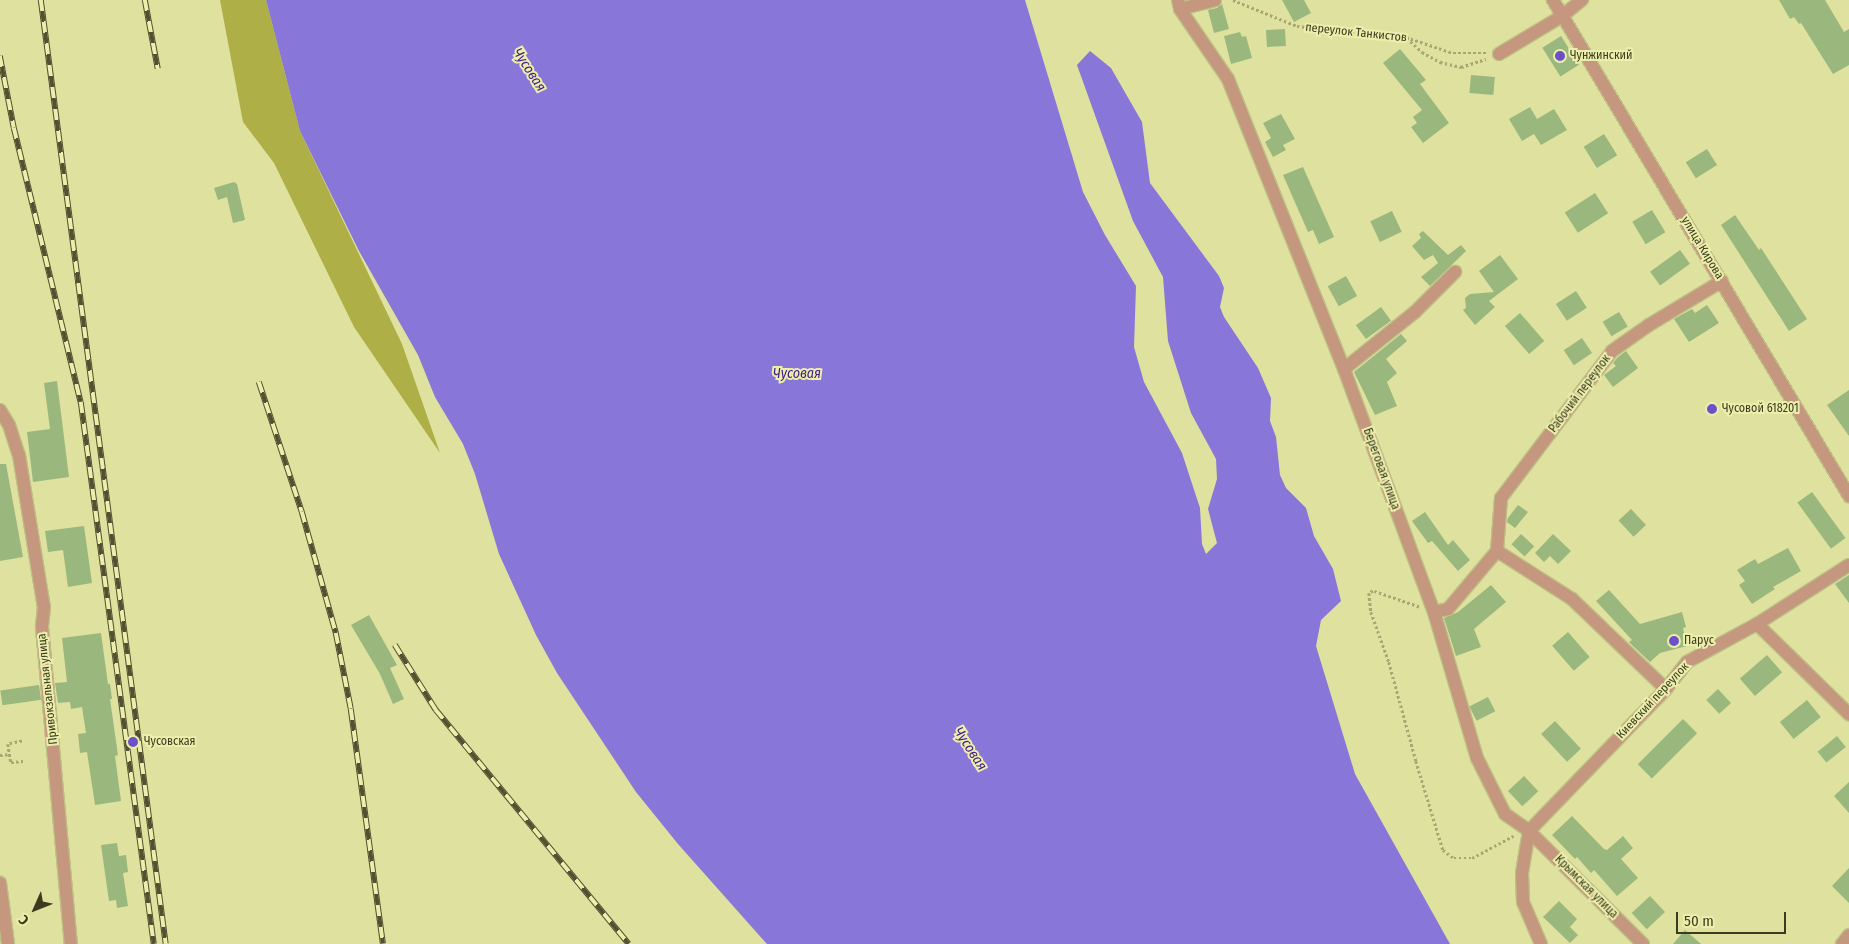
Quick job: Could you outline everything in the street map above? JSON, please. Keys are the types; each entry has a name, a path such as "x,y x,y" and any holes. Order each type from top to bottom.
{"street":[{"path":"1179,4 1215,0"},
{"name":"улица Кирова","path":"1553,0 1849,496"},
{"path":"1499,54 1562,16 1582,0"},
{"name":"Береговая улица","path":"1179,4 1228,79 1344,369 1434,612 1477,758 1505,814 1529,831"},
{"path":"1344,369 1415,312 1455,272"},
{"name":"Рабочий переулок","path":"1497,551 1501,498 1612,351 1649,325 1722,281"},
{"name":"Привокзальная улица","path":"0,410 9,425 19,455 44,608 42,627 71,944"},
{"path":"1434,612 1448,609 1497,551 1572,599 1666,689"},
{"name":"Киевский переулок","path":"1529,831 1666,689 1687,662 1757,624 1849,565"},
{"path":"1757,624 1849,714"},
{"path":"1529,831 1522,872 1523,902 1541,944"},
{"name":"Крымская улица","path":"1529,831 1642,944"},
{"path":"0,882 8,944"},
{"path":"1842,944 1849,935"}],"path":[{"name":"переулок Танкистов","path":"1233,0 1297,26 1406,37 1453,53 1499,54"},
{"path":"1406,37 1422,52 1440,62 1461,67 1473,65 1499,54"},
{"path":"1434,612 1373,591 1369,593 1371,612 1389,662 1443,850 1454,858 1472,858 1502,840 1529,831"},
{"path":"22,741 8,744 12,762 23,761"},
{"path":"0,755 10,754"}],"shaded area":[{"path":"220,0 266,0 300,131 402,344 440,453 354,327 274,163 243,122"}],"water":[{"name":"Чусовая","path":"266,0 1025,0 1083,192 1105,235 1136,286 1134,347 1144,382 1182,453 1200,508 1202,544 1206,554 1217,543 1208,509 1217,479 1216,459 1191,413 1168,341 1163,277 1133,221 1077,65 1090,51 1111,68 1142,122 1150,183 1219,276 1224,288 1220,307 1224,317 1258,368 1271,398 1270,421 1276,437 1280,475 1286,488 1306,508 1314,536 1333,569 1341,601 1321,620 1316,646 1355,774 1450,944 767,944 678,844 636,792 557,673 536,635 499,554 475,474 463,444 435,397 418,355 359,251 300,131"}],"building":[{"path":"1282,0 1304,0 1311,13 1294,22"},
{"path":"1779,0 1825,0 1844,32 1849,29 1849,65 1833,74 1801,23 1799,24 1794,17 1790,19"},
{"path":"1222,4 1229,29 1214,33 1208,10 1217,8"},
{"path":"1285,29 1286,46 1267,47 1266,30"},
{"path":"1240,32 1242,37 1246,36 1252,58 1231,64 1224,36"},
{"name":"Чунжинский","path":"1561,36 1579,65 1560,76 1542,48"},
{"path":"1400,49 1426,80 1420,84 1449,123 1423,143 1411,127 1417,123 1413,117 1422,110 1383,63"},
{"path":"1471,75 1495,77 1493,95 1469,93"},
{"path":"1530,107 1537,119 1554,109 1567,130 1541,145 1534,134 1522,141 1509,119"},
{"path":"1281,114 1295,139 1283,145 1286,150 1273,157 1265,142 1271,138 1263,123"},
{"path":"1604,134 1617,155 1597,168 1584,147"},
{"path":"1707,149 1717,165 1696,178 1686,162"},
{"path":"1303,167 1334,237 1319,244 1313,230 1308,232 1283,175"},
{"path":"234,182 237,184 245,220 233,223 227,197 218,200 214,188"},
{"path":"1595,193 1608,213 1578,233 1565,213"},
{"path":"1652,210 1665,232 1646,244 1632,222"},
{"path":"1392,211 1402,232 1380,242 1370,221"},
{"path":"1735,215 1759,250 1761,248 1807,319 1789,331 1721,225"},
{"path":"1423,231 1448,255 1461,245 1466,251 1430,286 1421,277 1438,263 1433,255 1424,260 1412,246 1421,238 1419,234"},
{"path":"1680,250 1690,264 1660,286 1650,272"},
{"path":"1500,255 1518,279 1489,301 1495,307 1475,325 1463,310 1466,308 1465,298 1470,294 1494,292 1479,271"},
{"path":"1346,276 1357,296 1339,306 1328,286"},
{"path":"1576,291 1587,308 1567,321 1556,304"},
{"path":"1707,305 1719,323 1689,342 1674,319 1692,309 1695,313"},
{"path":"1381,307 1391,321 1366,339 1356,325"},
{"path":"1619,312 1628,327 1611,336 1603,322"},
{"path":"1520,313 1544,341 1529,354 1505,326"},
{"path":"1401,334 1407,341 1386,359 1397,373 1387,382 1397,406 1375,415 1354,372"},
{"path":"1582,338 1592,353 1574,365 1564,350"},
{"path":"1626,351 1638,368 1613,387 1604,375 1616,366 1613,363"},
{"path":"57,381 69,477 33,482 27,432 50,429 44,383"},
{"path":"1849,390 1849,436 1827,405"},
{"path":"0,464 6,464 23,557 0,561"},
{"path":"1812,492 1846,538 1831,549 1797,503"},
{"path":"1518,505 1528,512 1515,528 1507,522"},
{"path":"1631,509 1646,525 1634,537 1619,521"},
{"path":"1425,512 1448,545 1453,540 1470,560 1458,571 1432,541 1428,543 1412,521"},
{"path":"84,526 92,583 68,587 63,550 48,552 45,531"},
{"path":"1521,534 1534,546 1525,557 1511,544"},
{"path":"1553,534 1571,551 1558,564 1550,556 1544,562 1535,553"},
{"path":"1788,548 1801,571 1773,587 1775,589 1752,604 1739,585 1745,581 1737,570 1755,559 1758,564"},
{"path":"1849,575 1849,603 1835,584"},
{"path":"1491,585 1506,602 1474,629 1481,647 1456,656 1444,618 1458,612"},
{"path":"1609,590 1640,624 1682,612 1686,627 1683,628 1687,646 1660,653 1650,662 1629,642 1632,640 1596,601"},
{"path":"369,615 397,665 390,668 404,699 393,704 380,674 351,625"},
{"path":"1568,632 1590,657 1574,671 1552,646"},
{"name":"Чусовская","path":"101,633 112,699 110,699 118,755 115,756 121,801 95,805 87,752 80,753 78,734 86,733 82,707 71,709 70,702 58,703 55,683 67,682 62,638"},
{"path":"1767,655 1782,672 1755,696 1740,679"},
{"path":"39,685 41,700 2,705 0,690"},
{"path":"1718,689 1731,703 1719,714 1706,700"},
{"path":"1488,697 1495,711 1477,721 1469,707"},
{"path":"1807,700 1821,717 1794,739 1780,722"},
{"path":"1683,719 1697,733 1652,778 1638,764"},
{"path":"1555,721 1581,749 1567,762 1541,734"},
{"path":"1837,736 1846,747 1826,763 1818,752"},
{"path":"1524,776 1538,791 1522,806 1508,791"},
{"path":"1849,782 1849,813 1834,796"},
{"path":"1572,816 1604,849 1607,850 1623,836 1633,848 1621,859 1638,878 1617,896 1594,870 1591,873 1577,857 1575,859 1552,835"},
{"path":"117,843 119,856 126,855 128,872 123,873 128,906 117,908 116,900 109,901 101,845"},
{"path":"1849,868 1849,903 1832,886"},
{"path":"1650,896 1665,912 1647,929 1632,913"},
{"path":"1559,901 1577,919 1570,927 1578,935 1570,943 1543,917"},
{"path":"1685,930 1701,944 1673,944"}],"railway":[{"path":"41,0 166,944"},
{"path":"145,0 158,69"},
{"path":"0,56 14,128 81,402 154,944"},
{"path":"259,382 302,512 336,633 351,709 383,944"},
{"path":"395,645 436,710 629,944"}],"place":[{"name":"Чунжинский","path":"1560,56"},
{"name":"Чусовой 618201","path":"1712,409"},
{"name":"Парус","path":"1674,641"},
{"name":"Чусовская","path":"133,742"}]}
